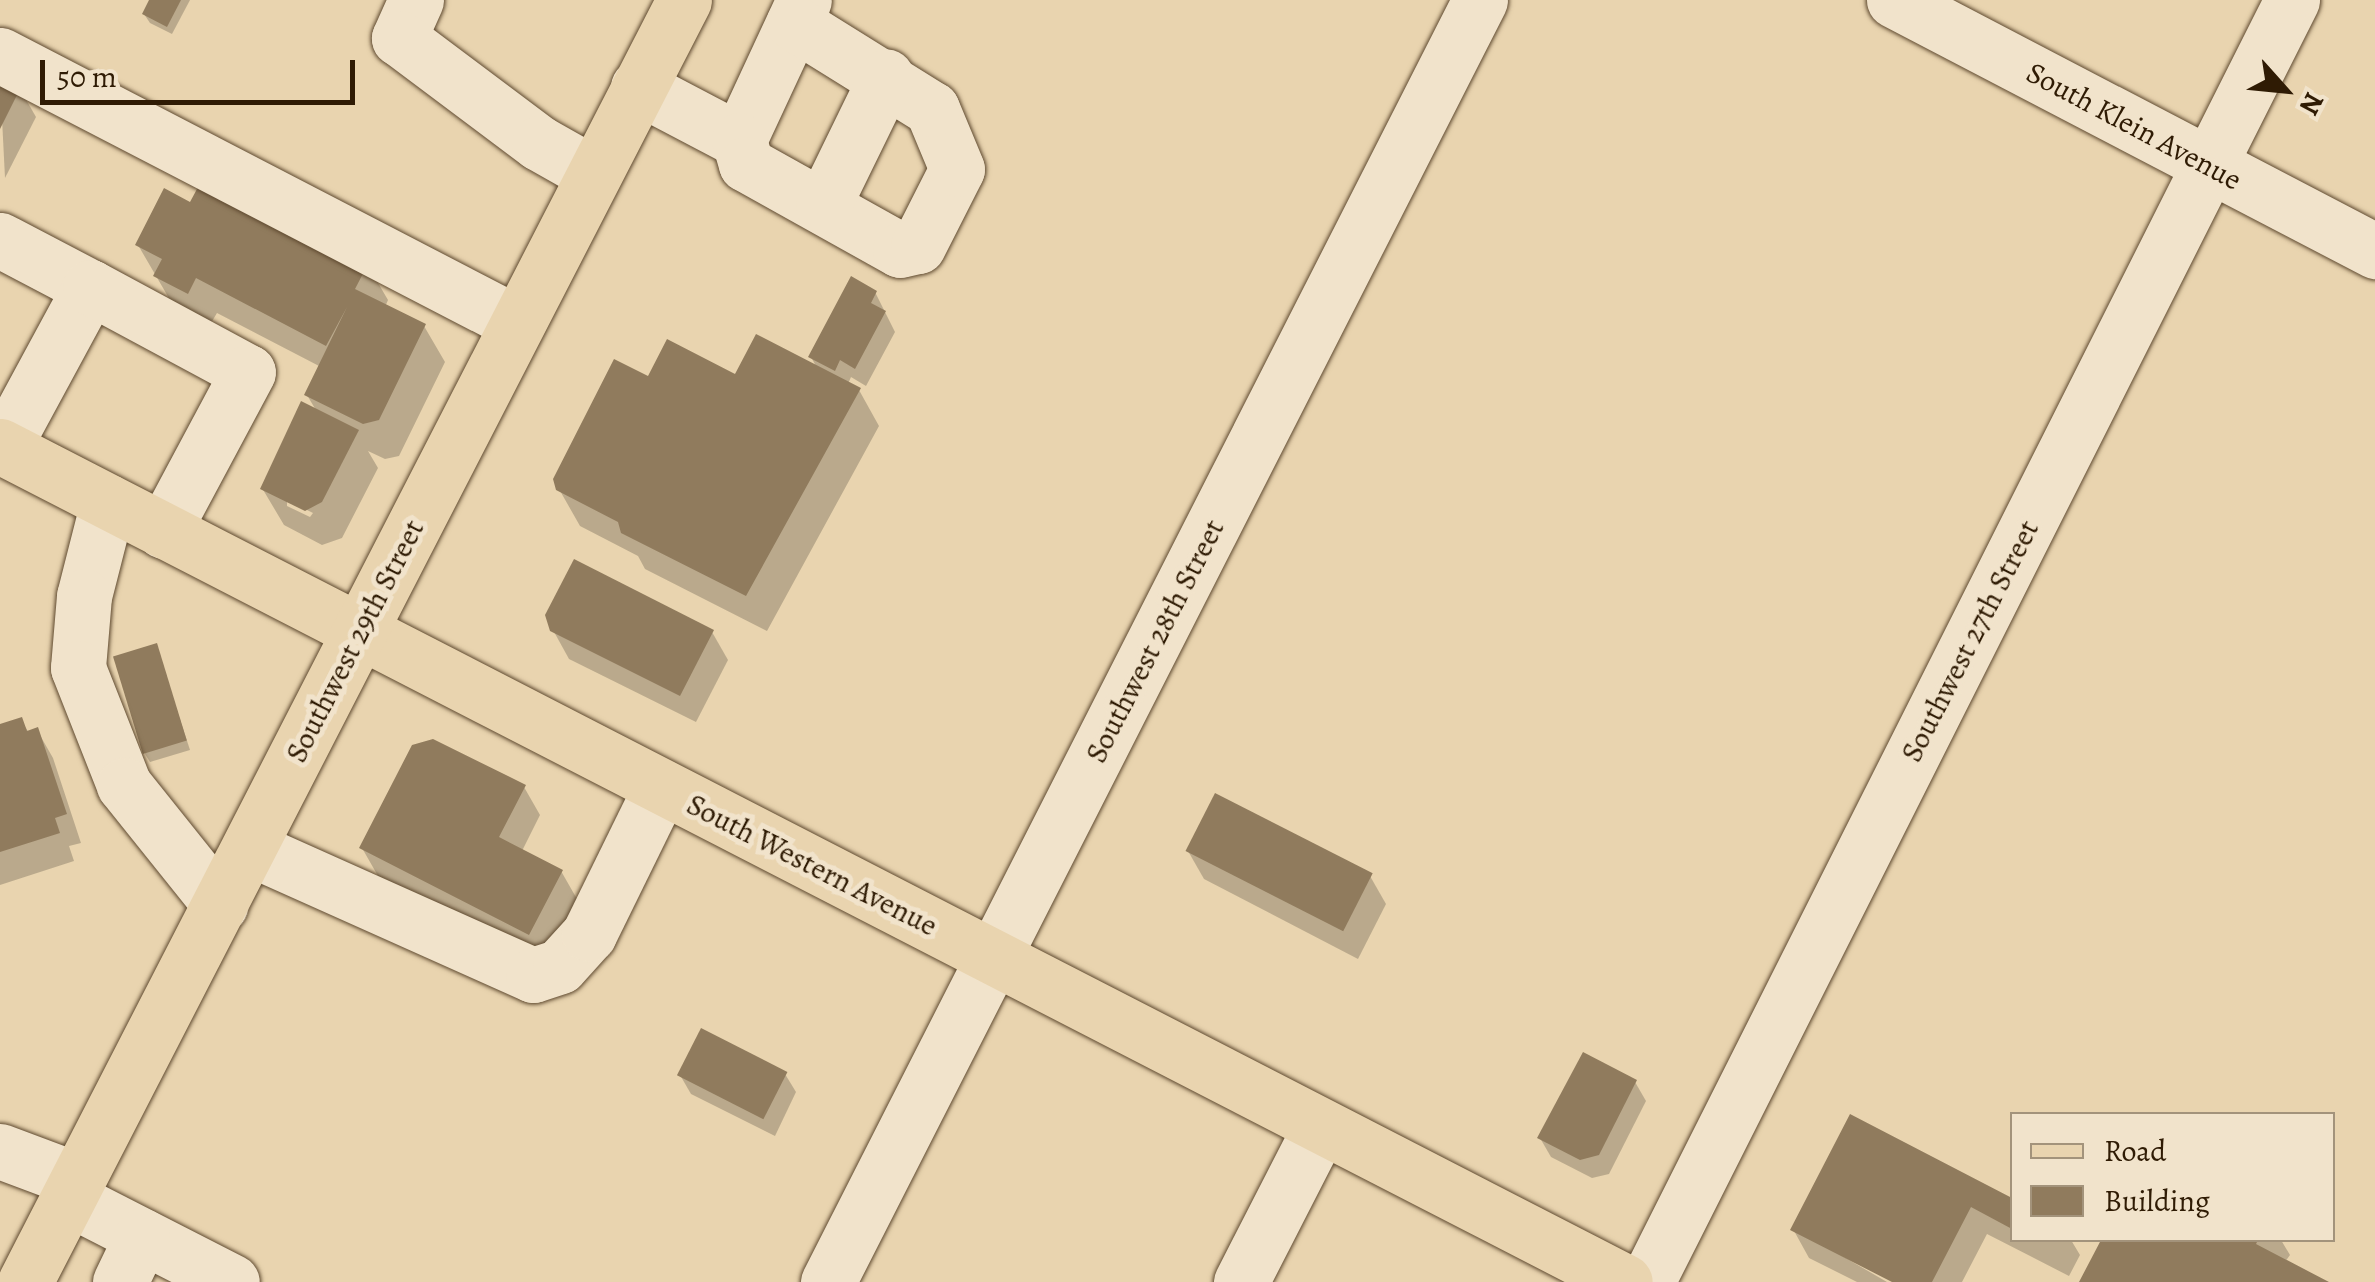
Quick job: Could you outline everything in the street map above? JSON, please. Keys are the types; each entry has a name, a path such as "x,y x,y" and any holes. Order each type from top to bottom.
{"main road":[{"name":"Southwest 29th Street","path":"25,1282 594,174 638,87 672,4"},
{"name":"South Western Avenue","path":"2,447 1625,1282"}],"street":[{"path":"416,0 400,38 539,142 594,174"},
{"name":"Southwest 28th Street","path":"828,1282 1480,0"},
{"name":"South Klein Avenue","path":"1894,0 2375,251"},
{"name":"Southwest 27th Street","path":"1647,1282 2292,0"},
{"path":"799,12 932,109 957,168 918,246 900,250 746,164 739,140 799,12"},
{"path":"0,55 517,323"},
{"path":"823,206 886,77"},
{"path":"638,87 739,140"},
{"path":"0,240 248,372 163,531"},
{"path":"2,447 90,287"},
{"path":"108,502 84,596 78,668 124,784 220,905"},
{"path":"249,848 532,975 560,966 590,934 661,788"},
{"path":"1241,1282 1320,1126"},
{"path":"1,1150 72,1189 131,1259 232,1282"}],"building":[{"path":"149,0 181,0 167,27 142,14"},
{"path":"0,76 21,87 0,129"},
{"path":"204,176 369,262 355,289 426,324 379,420 363,424 304,395 347,307 326,346 196,278 188,294 153,276 162,259 135,245 164,188 190,202"},
{"path":"851,276 877,291 871,303 886,311 855,369 840,360 835,371 808,357"},
{"path":"756,334 861,388 746,596 621,533 618,522 556,490 553,479 614,359 648,376 667,339 735,374"},
{"path":"301,401 359,430 322,502 305,511 260,489"},
{"path":"574,559 714,630 680,696 550,631 545,615"},
{"path":"157,643 187,741 143,754 113,656"},
{"path":"22,717 27,731 38,727 67,814 55,818 60,833 0,852 0,724"},
{"path":"433,739 526,785 499,837 563,870 529,935 359,848 412,745"},
{"path":"1215,793 1373,873 1343,931 1185,851"},
{"path":"701,1028 787,1072 763,1119 677,1075"},
{"path":"1583,1052 1637,1080 1599,1155 1580,1160 1537,1138"},
{"path":"1850,1114 2010,1197 2010,1228 1971,1207 1932,1282 1892,1282 1790,1230"},
{"path":"2100,1242 2257,1242 2329,1282 2079,1282"}]}
